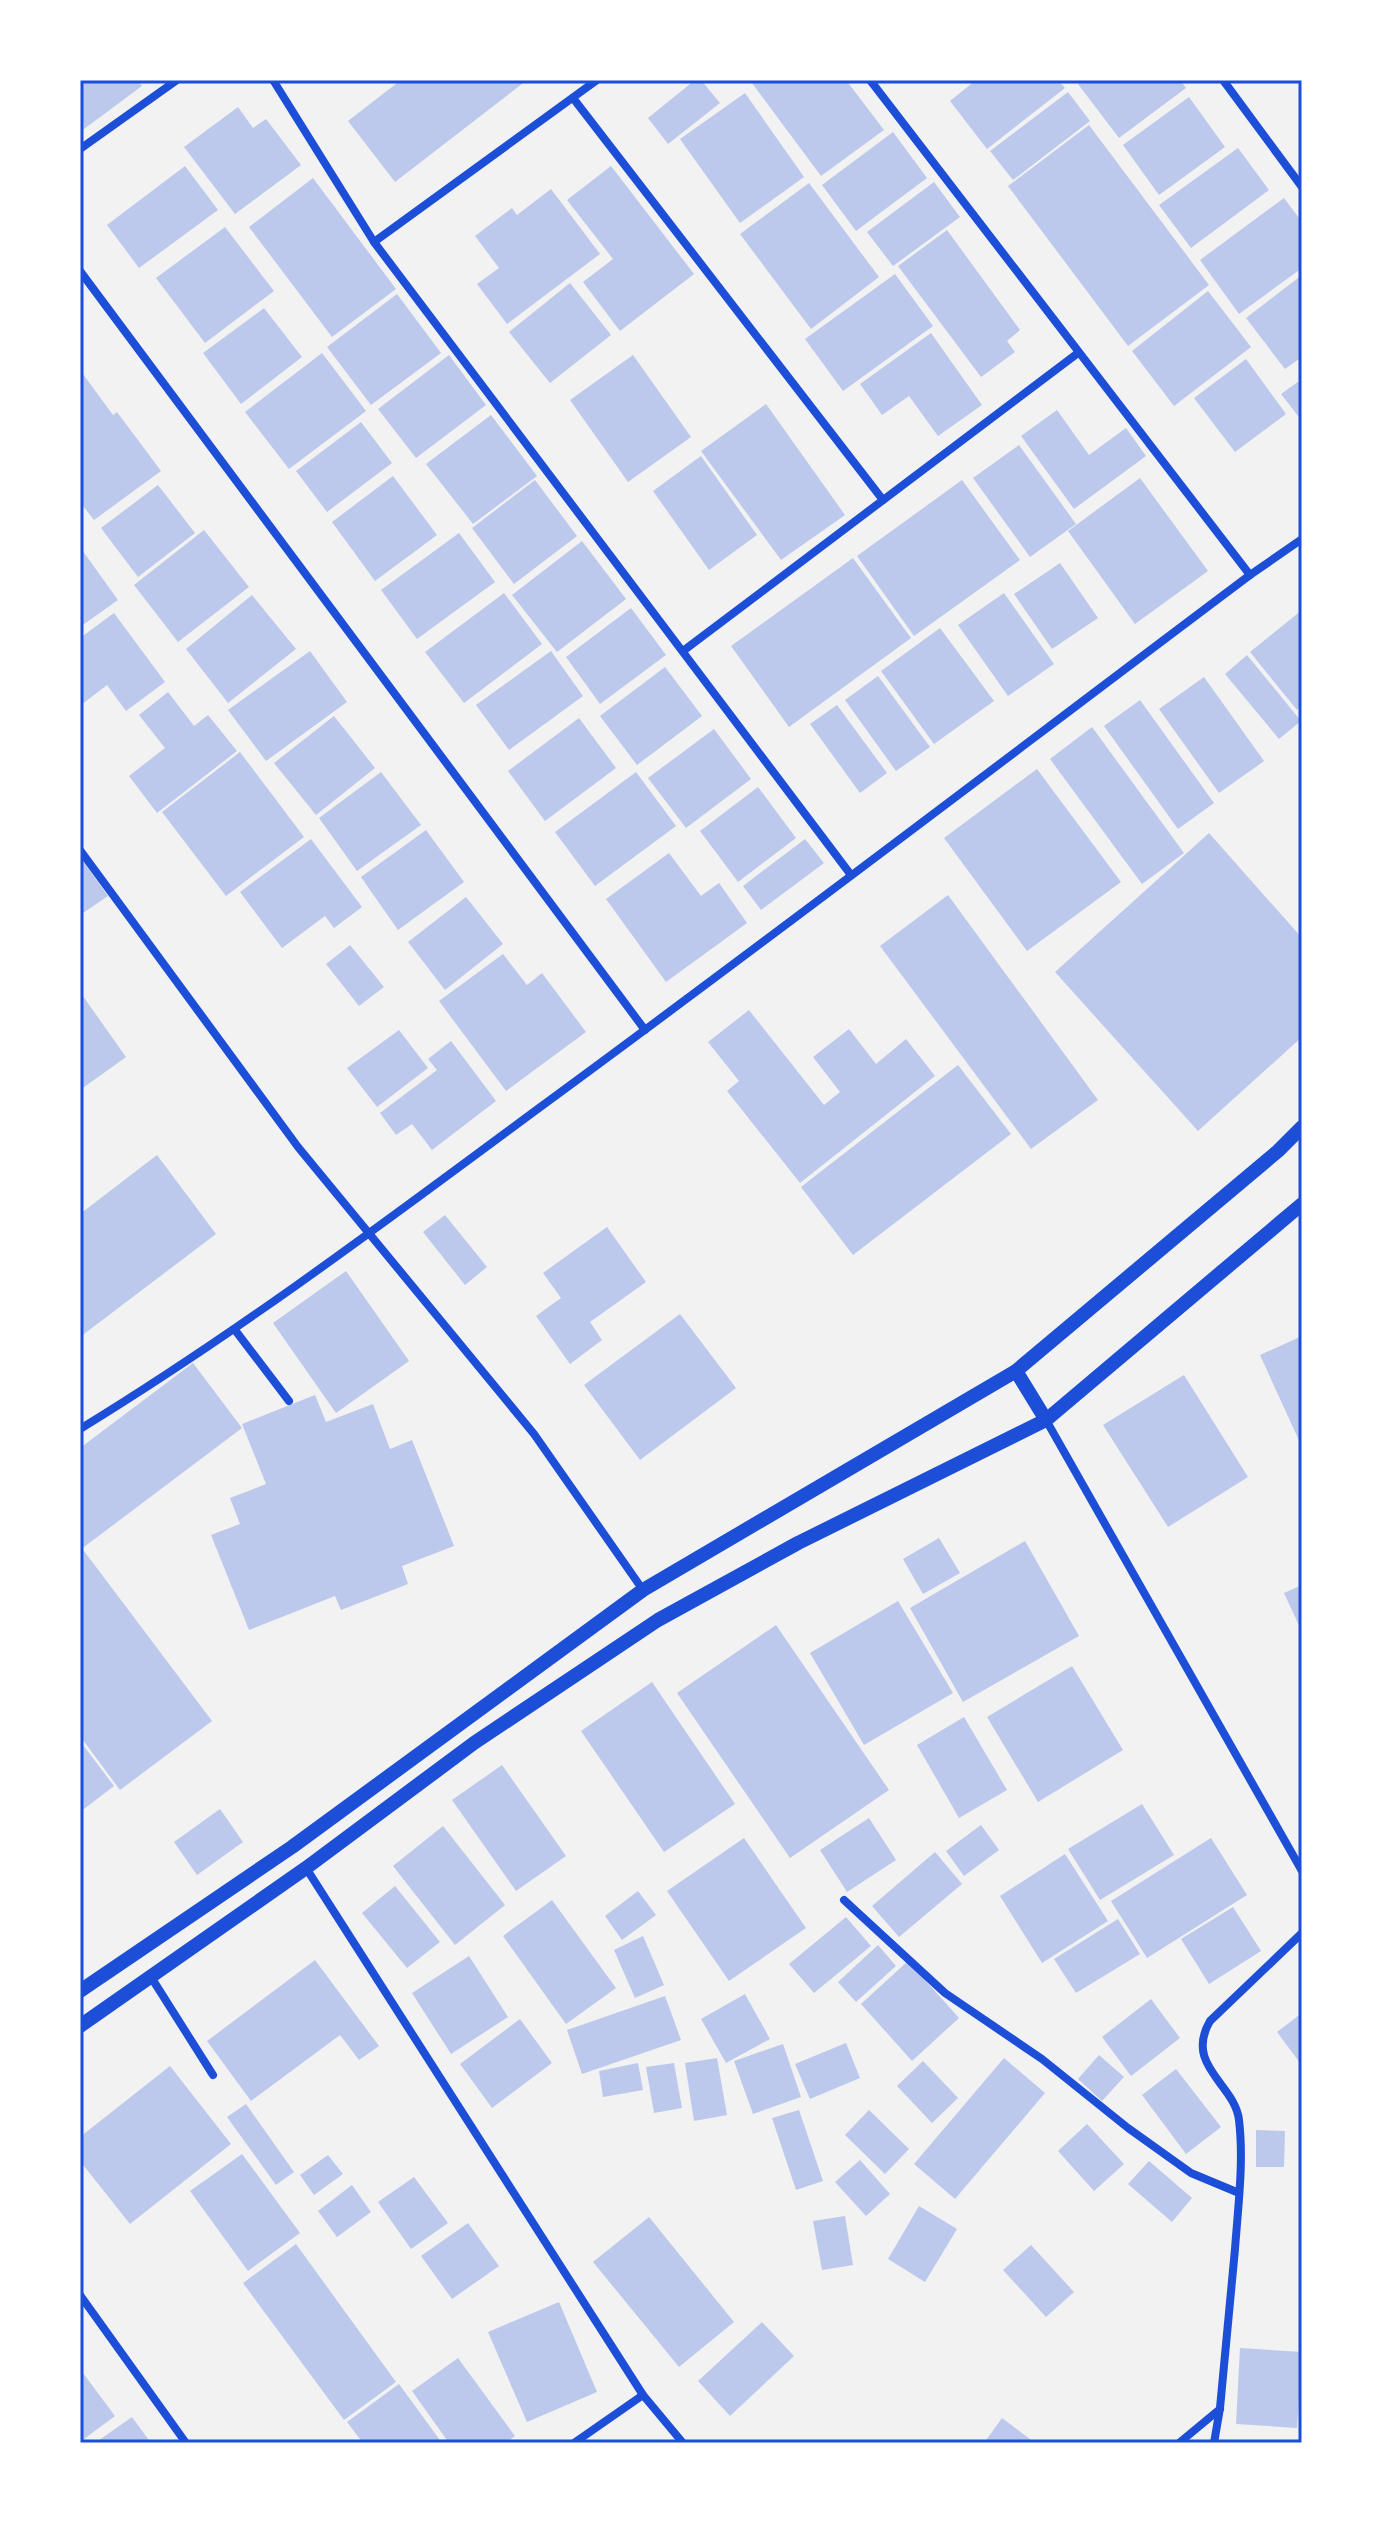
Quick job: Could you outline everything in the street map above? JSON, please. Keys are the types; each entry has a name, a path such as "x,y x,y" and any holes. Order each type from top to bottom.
{"street":[{"path":"80,149 177,80"},
{"path":"273,80 374,242 851,875"},
{"path":"374,242 597,80"},
{"path":"870,80 1250,575"},
{"path":"1223,80 1302,186"},
{"path":"573,98 883,500"},
{"path":"80,271 645,1030"},
{"path":"683,651 1078,353"},
{"path":"80,1429 235,1330 368,1234 1302,539"},
{"path":"80,850 298,1147 534,1434 643,1590"},
{"path":"80,1991 292,1847 643,1590 1016,1371 1278,1151 1302,1127"},
{"path":"80,2026 306,1868 474,1743 658,1620 798,1543 1046,1420 1302,1204"},
{"path":"235,1330 289,1401"},
{"path":"1016,1371 1302,1871"},
{"path":"306,1868 643,2395 683,2443"},
{"path":"844,1900 945,1993 1042,2059 1128,2128 1191,2173 1239,2193"},
{"path":"1214,2443 1220,2408 1239,2193 1239,2116 1208,2064 1201,2036 1210,2021 1302,1933"},
{"path":"151,1977 213,2075"},
{"path":"80,2295 186,2443"},
{"path":"574,2443 643,2395"},
{"path":"1179,2443 1220,2408"}],"building":[{"path":"80,80 137,80 142,86 80,132"},
{"path":"401,80 527,80 395,182 348,121"},
{"path":"695,80 701,80 720,103 668,144 648,118"},
{"path":"755,80 783,80 786,83 791,80 846,80 884,130 821,176 752,83"},
{"path":"976,80 1058,80 1065,88 987,149 950,101"},
{"path":"1083,80 1180,80 1186,88 1119,138 1078,84"},
{"path":"1068,92 1090,121 1013,180 990,151"},
{"path":"745,93 804,177 740,223 680,139"},
{"path":"1189,97 1225,147 1159,195 1123,145"},
{"path":"238,107 253,128 266,119 301,165 235,214 184,147"},
{"path":"1089,125 1209,285 1128,346 1008,186"},
{"path":"893,132 927,178 856,231 822,185"},
{"path":"1238,148 1269,190 1191,248 1159,205"},
{"path":"185,166 218,210 139,268 107,225"},
{"path":"611,166 694,274 620,331 583,282 613,259 567,200"},
{"path":"313,178 396,289 332,337 249,227"},
{"path":"934,182 960,217 893,266 867,232"},
{"path":"809,183 879,277 811,329 740,234"},
{"path":"551,189 600,254 507,324 477,284 499,268 475,236 512,208 517,215"},
{"path":"1284,198 1302,222 1302,268 1239,314 1200,260"},
{"path":"225,227 274,291 205,343 156,278"},
{"path":"947,230 1020,330 1007,341 1015,352 981,377 898,266"},
{"path":"895,274 933,326 843,391 805,339"},
{"path":"1302,275 1302,357 1285,369 1246,318"},
{"path":"570,283 611,335 550,383 509,332"},
{"path":"1208,291 1251,347 1174,406 1132,351"},
{"path":"397,294 441,353 371,405 327,347"},
{"path":"264,308 302,357 241,404 203,353"},
{"path":"931,333 982,405 938,436 909,396 882,415 860,384"},
{"path":"322,353 366,411 289,469 245,412"},
{"path":"449,355 486,405 416,458 378,409"},
{"path":"633,355 691,437 628,482 570,400"},
{"path":"1246,359 1286,414 1235,452 1194,398"},
{"path":"80,370 113,415 117,412 161,471 94,520 80,502"},
{"path":"1302,379 1302,414 1299,417 1281,394"},
{"path":"766,404 845,515 781,560 701,451"},
{"path":"1057,410 1089,455 1126,428 1146,456 1074,509 1021,436"},
{"path":"491,415 537,476 473,524 426,464"},
{"path":"361,422 392,463 327,512 296,471"},
{"path":"1019,445 1076,524 1030,557 973,478"},
{"path":"701,456 757,535 709,570 653,491"},
{"path":"393,476 437,535 375,581 332,522"},
{"path":"1140,478 1208,571 1135,624 1068,531"},
{"path":"535,480 577,536 514,584 472,528"},
{"path":"962,480 1020,560 914,636 857,556"},
{"path":"158,485 195,533 138,577 101,528"},
{"path":"204,530 249,587 178,642 134,585"},
{"path":"459,533 495,582 417,639 381,590"},
{"path":"582,541 626,599 557,652 512,595"},
{"path":"80,547 118,600 80,627"},
{"path":"853,558 911,638 789,727 731,646"},
{"path":"1060,563 1098,618 1052,649 1014,594"},
{"path":"504,593 542,644 464,703 425,652"},
{"path":"1004,593 1054,664 1008,696 958,625"},
{"path":"252,595 296,649 228,703 186,649"},
{"path":"631,608 666,655 600,704 566,657"},
{"path":"1302,610 1302,705 1297,710 1250,652"},
{"path":"114,613 165,682 126,711 107,685 80,703 80,638"},
{"path":"940,628 994,701 934,744 881,671"},
{"path":"310,651 347,702 266,761 228,710"},
{"path":"551,651 583,696 509,750 476,705"},
{"path":"1247,655 1301,721 1279,739 1225,674"},
{"path":"665,667 702,716 637,765 600,716"},
{"path":"878,676 930,747 896,771 845,700"},
{"path":"1204,677 1264,761 1219,793 1159,709"},
{"path":"168,692 194,726 208,715 237,751 157,813 129,776 165,748 139,715"},
{"path":"1140,700 1214,803 1178,829 1104,726"},
{"path":"837,705 887,773 860,793 810,724"},
{"path":"334,716 375,768 316,815 274,763"},
{"path":"579,718 616,768 545,821 508,771"},
{"path":"1092,727 1184,853 1142,884 1050,759"},
{"path":"714,729 751,779 686,828 648,778"},
{"path":"240,752 304,837 226,896 162,812"},
{"path":"1037,769 1121,882 1027,951 944,838"},
{"path":"381,772 421,825 357,871 319,818"},
{"path":"636,772 676,826 595,886 555,832"},
{"path":"758,787 796,838 738,882 700,831"},
{"path":"426,830 464,882 398,930 361,877"},
{"path":"1209,833 1302,938 1302,1037 1198,1131 1055,972"},
{"path":"311,839 362,907 334,928 325,916 282,948 240,892"},
{"path":"805,839 824,863 761,910 743,886"},
{"path":"669,853 701,896 719,883 747,923 666,982 606,899"},
{"path":"80,857 108,896 80,915"},
{"path":"948,895 1098,1100 1031,1149 880,946"},
{"path":"466,897 503,944 445,990 408,942"},
{"path":"350,945 384,987 359,1006 326,964"},
{"path":"503,954 527,985 542,973 586,1032 506,1091 439,1001"},
{"path":"80,992 126,1057 80,1090"},
{"path":"749,1010 824,1105 840,1092 813,1057 849,1029 876,1064 906,1039 935,1076 800,1183 727,1091 739,1081 708,1042"},
{"path":"399,1030 428,1068 377,1107 347,1068"},
{"path":"451,1041 496,1101 432,1150 412,1124 396,1135 380,1113 437,1070 428,1059"},
{"path":"958,1065 1011,1134 853,1255 801,1187"},
{"path":"157,1155 216,1234 80,1337 80,1214"},
{"path":"445,1215 487,1267 465,1285 423,1232"},
{"path":"607,1227 646,1282 590,1322 602,1340 570,1364 536,1316 561,1298 543,1273"},
{"path":"346,1271 409,1361 336,1413 273,1323"},
{"path":"680,1314 736,1388 640,1460 584,1385"},
{"path":"1302,1336 1302,1447 1260,1355"},
{"path":"193,1363 242,1428 80,1550 80,1448"},
{"path":"1184,1375 1248,1477 1168,1527 1103,1425"},
{"path":"315,1395 326,1422 373,1404 390,1449 412,1440 454,1546 402,1566 408,1584 341,1610 335,1596 249,1630 211,1535 240,1524 230,1498 266,1484 242,1424"},
{"path":"939,1538 960,1573 923,1594 903,1559"},
{"path":"1025,1541 1079,1636 963,1702 910,1608"},
{"path":"84,1551 212,1721 120,1790 80,1736 80,1554"},
{"path":"1302,1585 1302,1632 1284,1593"},
{"path":"898,1601 953,1693 864,1745 810,1653"},
{"path":"776,1625 889,1790 790,1858 677,1693"},
{"path":"1072,1666 1123,1750 1038,1802 987,1717"},
{"path":"652,1682 735,1804 664,1852 581,1731"},
{"path":"964,1717 1007,1790 959,1818 917,1745"},
{"path":"80,1741 114,1786 80,1812"},
{"path":"502,1765 566,1856 516,1891 452,1800"},
{"path":"1142,1804 1174,1855 1100,1900 1068,1849"},
{"path":"220,1809 243,1842 197,1875 174,1842"},
{"path":"869,1818 896,1860 847,1892 820,1850"},
{"path":"981,1825 999,1850 964,1876 946,1851"},
{"path":"443,1826 505,1905 455,1945 393,1866"},
{"path":"744,1838 806,1928 729,1981 667,1891"},
{"path":"1211,1838 1247,1895 1147,1958 1111,1901"},
{"path":"935,1852 962,1884 899,1937 872,1906"},
{"path":"1065,1854 1108,1921 1042,1963 1000,1896"},
{"path":"395,1886 440,1942 407,1968 362,1913"},
{"path":"638,1891 656,1915 622,1940 605,1916"},
{"path":"552,1900 616,1988 566,2024 503,1936"},
{"path":"1233,1907 1261,1951 1209,1984 1181,1939"},
{"path":"846,1917 871,1946 814,1993 789,1964"},
{"path":"1118,1919 1140,1954 1076,1993 1054,1959"},
{"path":"643,1936 664,1985 635,1998 614,1950"},
{"path":"878,1945 896,1966 856,2002 838,1982"},
{"path":"469,1956 508,2017 451,2054 412,1993"},
{"path":"315,1960 379,2046 359,2060 340,2035 251,2101 207,2041"},
{"path":"908,1961 959,2018 912,2061 861,2004"},
{"path":"745,1994 770,2039 726,2063 701,2019"},
{"path":"665,1996 681,2040 582,2074 567,2030"},
{"path":"1151,1999 1180,2038 1131,2076 1102,2037"},
{"path":"1302,2013 1302,2062 1300,2063 1277,2032"},
{"path":"520,2019 552,2063 492,2108 460,2064"},
{"path":"846,2043 860,2078 810,2099 795,2064"},
{"path":"783,2044 801,2097 753,2114 734,2061"},
{"path":"1099,2055 1124,2077 1102,2101 1078,2079"},
{"path":"717,2058 727,2115 694,2121 685,2063"},
{"path":"1004,2058 1045,2093 955,2199 914,2164"},
{"path":"923,2061 958,2098 932,2123 897,2086"},
{"path":"638,2063 643,2090 603,2097 599,2071"},
{"path":"674,2063 682,2108 654,2113 646,2067"},
{"path":"170,2066 231,2144 130,2224 80,2161 80,2137"},
{"path":"1176,2069 1221,2127 1186,2154 1142,2095"},
{"path":"246,2104 294,2172 276,2185 227,2117"},
{"path":"799,2110 823,2181 796,2190 772,2118"},
{"path":"869,2110 909,2149 885,2174 845,2135"},
{"path":"1087,2124 1124,2164 1094,2191 1058,2151"},
{"path":"1256,2130 1285,2131 1284,2167 1256,2167"},
{"path":"242,2154 300,2233 248,2271 190,2191"},
{"path":"328,2155 343,2174 314,2195 300,2175"},
{"path":"860,2160 890,2194 866,2216 835,2182"},
{"path":"1149,2161 1192,2198 1172,2222 1128,2184"},
{"path":"414,2177 448,2223 411,2249 378,2202"},
{"path":"352,2185 371,2212 337,2237 318,2211"},
{"path":"919,2206 957,2229 925,2282 888,2259"},
{"path":"845,2216 853,2265 822,2270 813,2221"},
{"path":"649,2217 734,2322 679,2367 593,2262"},
{"path":"468,2223 499,2266 452,2299 421,2256"},
{"path":"296,2244 396,2382 344,2420 243,2283"},
{"path":"1031,2245 1074,2292 1046,2317 1003,2270"},
{"path":"559,2302 597,2392 527,2422 488,2332"},
{"path":"762,2322 794,2356 730,2416 698,2381"},
{"path":"1240,2348 1302,2352 1297,2428 1236,2424"},
{"path":"458,2358 515,2436 505,2443 449,2443 412,2391"},
{"path":"80,2369 115,2416 80,2442"},
{"path":"399,2384 442,2443 363,2443 347,2422"},
{"path":"132,2417 151,2443 95,2443"},
{"path":"1002,2418 1035,2443 984,2443"}]}
